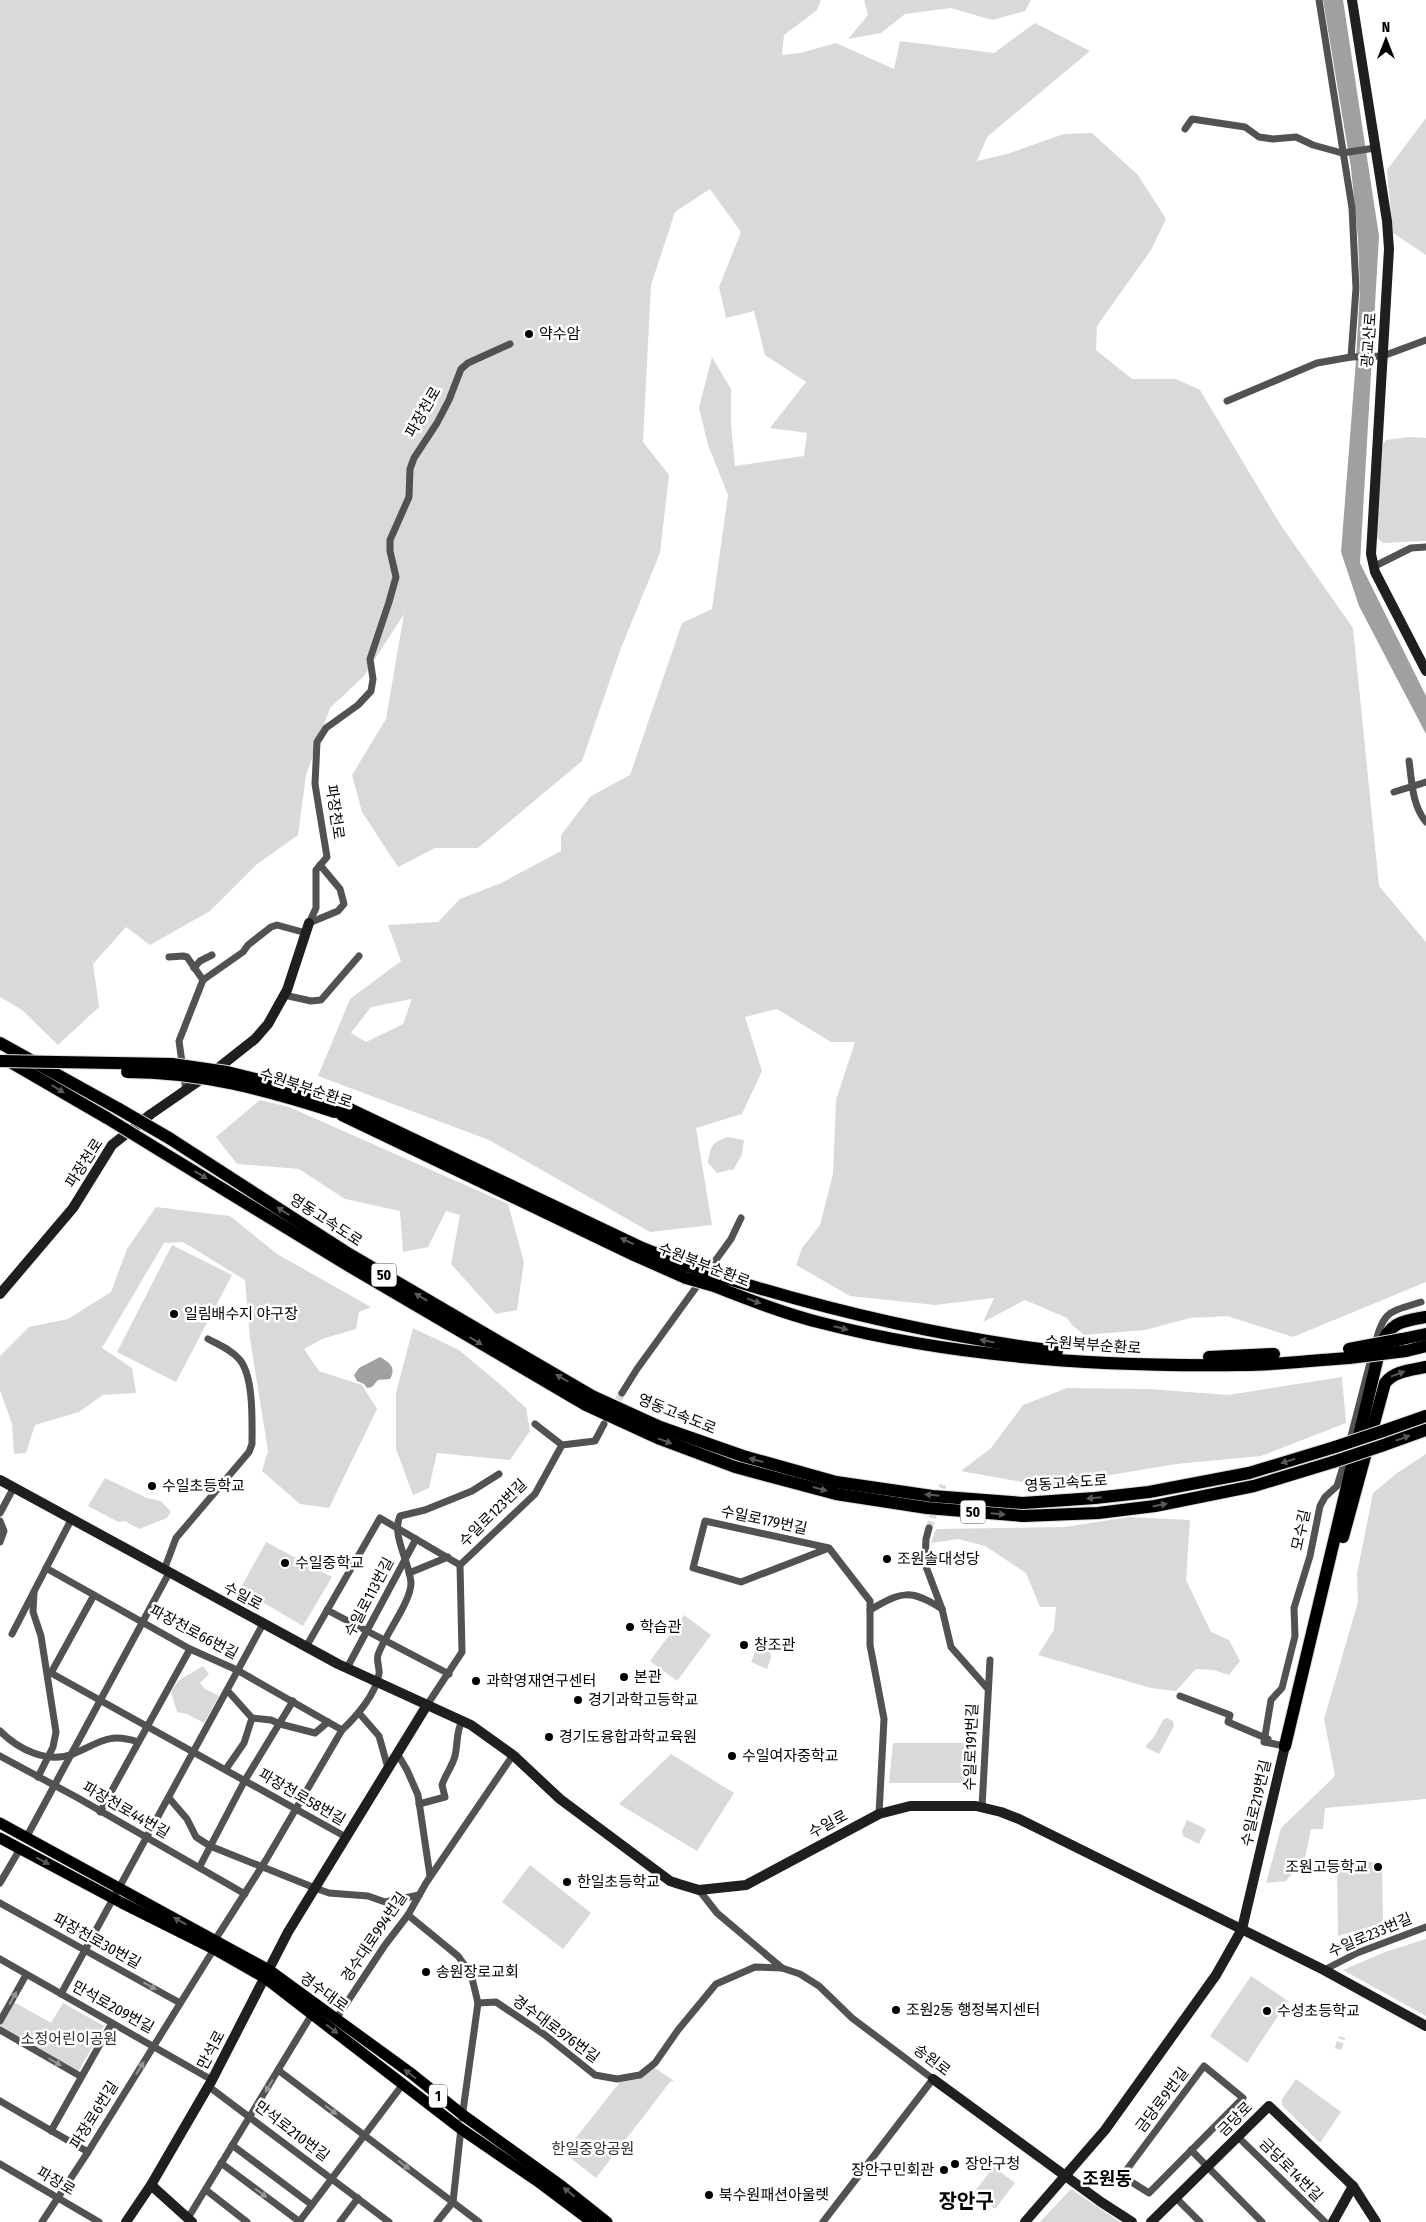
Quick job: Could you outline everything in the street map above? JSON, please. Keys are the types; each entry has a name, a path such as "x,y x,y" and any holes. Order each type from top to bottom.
{"highway":[{"name":"영동고속도로","path":"0,1043 169,1138 349,1254 592,1396 660,1427 743,1456 836,1482 932,1496 1023,1502 1095,1498 1149,1492 1249,1473 1335,1447 1426,1416"},
{"name":"영동고속도로","path":"0,1057 107,1118 344,1263 586,1405 660,1439 735,1467 836,1494 928,1508 1023,1516 1098,1513 1155,1506 1254,1486 1426,1430"},
{"name":"수원북부순환로","path":"0,1061 172,1064 227,1072 265,1081 336,1108 640,1247 687,1272 717,1281 794,1315 856,1332 924,1344 999,1354 1122,1364 1246,1365 1404,1345 1426,1346"},
{"name":"수원북부순환로","path":"0,1068 180,1075 227,1081 336,1108"},
{"path":"1285,1746 1380,1348 1383,1340 1399,1322 1426,1317"},
{"name":"수원북부순환로","path":"1404,1345 1426,1334"},
{"path":"1285,1746 1291,1736 1380,1396 1390,1377 1426,1367"}],"main road":[{"name":"경수대로","path":"0,1823 117,1892 267,1974"},
{"name":"경수대로","path":"0,1838 20,1849 117,1892"},
{"name":"경수대로","path":"217,1947 238,1956 240,1954 296,1996 336,2019 412,2074 463,2115 607,2222"},
{"name":"경수대로","path":"296,1996 312,2014 461,2129 499,2154 592,2222"},
{"path":"499,2154 503,2152 513,2160 525,2160"}],"street":[{"path":"1319,0 1350,188 1356,294 1352,357"},
{"name":"광교산로","path":"1352,0 1372,148 1389,242 1380,356 1371,544 1373,567 1426,672"},
{"path":"1185,129 1192,119 1200,119 1245,127 1260,137 1273,139 1296,137 1313,145 1343,153 1372,148"},
{"path":"1227,401 1317,363 1352,357 1380,356 1426,340"},
{"name":"파장천로","path":"320,865 327,857 315,784 317,742 326,728 358,705 371,690 373,679 370,659 396,578 390,551 390,540 409,496 410,469 414,458 437,423 461,369 468,363 510,344"},
{"path":"1373,567 1411,548 1426,547"},
{"path":"1409,761 1412,786 1420,812 1426,822"},
{"path":"1394,792 1426,782"},
{"path":"186,1091 180,1040 203,980 243,952 248,945 271,927 277,925 307,928 338,911 344,904 340,889 320,865 316,870 316,908 307,928"},
{"name":"파장천로","path":"0,1294 73,1208 112,1145 151,1114 222,1065 255,1039 268,1024 284,995 307,928"},
{"path":"194,968 200,961 212,955"},
{"path":"169,957 185,956 203,980"},
{"path":"284,995 311,1001 321,1000 359,956"},
{"path":"622,1393 637,1369 731,1239 741,1218"},
{"name":"모수길","path":"1264,1737 1271,1700 1282,1688 1294,1636 1294,1608 1310,1556 1320,1506 1325,1497 1337,1486 1340,1478 1378,1334 1385,1317 1392,1311 1422,1302"},
{"path":"26,1838 143,1621 166,1572 176,1538 249,1452 252,1444 250,1399 246,1370 230,1351 208,1339"},
{"path":"535,1424 562,1445 595,1441 604,1424"},
{"name":"수일로123번길","path":"427,1706 462,1652 460,1565 535,1494 562,1445"},
{"path":"376,1682 379,1675 377,1657 410,1590 409,1573 404,1561 397,1528 400,1516 425,1510 472,1491 499,1474"},
{"name":"수일로","path":"0,1480 306,1647 427,1706 471,1724 513,1755 560,1799 670,1881 699,1890 746,1885 879,1814 910,1806 968,1805 982,1807 1020,1820 1242,1929 1324,1970 1426,2026"},
{"path":"0,1513 14,1487"},
{"path":"306,1647 380,1518 460,1565"},
{"path":"12,1634 71,1520"},
{"path":"0,1521 4,1531 0,1542"},
{"name":"수일로179번길","path":"706,1522 829,1548 741,1582 693,1568 706,1522"},
{"name":"수일로191번길","path":"929,1528 926,1539 925,1564 942,1609 951,1647 988,1689"},
{"name":"수일로113번길","path":"347,1668 416,1539"},
{"path":"829,1548 870,1601 870,1645 884,1718 879,1814"},
{"path":"409,1573 448,1557"},
{"name":"파장천로66번길","path":"46,1568 190,1649 237,1670 342,1730"},
{"path":"34,1592 33,1612 41,1636 56,1732 53,1747 38,1777"},
{"path":"870,1610 884,1602 911,1593 923,1597 942,1609"},
{"name":"파장천로58번길","path":"94,1595 51,1673 346,1837"},
{"path":"327,1610 449,1674"},
{"path":"61,1994 263,1624"},
{"path":"100,1812 190,1649"},
{"name":"수일로191번길","path":"982,1807 990,1660"},
{"name":"파장로6번길","path":"42,2222 217,1947 245,1894 342,1730 359,1713 376,1682"},
{"path":"227,1690 252,1718 271,1720 316,1733 328,1722"},
{"name":"수일로219번길","path":"1180,1696 1230,1715 1228,1722 1285,1746 1242,1929"},
{"name":"파장천로58번길","path":"210,1846 245,1780 293,1701"},
{"name":"만석로","path":"126,2222 151,2185 210,2083 288,1932 427,1706"},
{"path":"359,1713 379,1736 388,1768"},
{"path":"226,1769 244,1742 252,1718"},
{"path":"419,1804 445,1797 442,1785 454,1760 458,1729 462,1721"},
{"path":"0,1731 11,1742 25,1750 56,1758 71,1755 102,1740 123,1737 138,1742"},
{"path":"397,1753 418,1795 430,1876"},
{"name":"경수대로994번길","path":"336,2019 385,1944 408,1916 430,1876 513,1755"},
{"name":"파장천로44번길","path":"0,1756 200,1866 245,1894"},
{"path":"168,1798 187,1819 196,1837 210,1846 262,1865 315,1888"},
{"path":"200,1866 210,1846"},
{"path":"0,1883 20,1849"},
{"name":"경수대로994번길","path":"315,1888 329,1893 368,1896 385,1902 419,1894"},
{"path":"699,1890 717,1913 782,1968"},
{"name":"파장천로30번길","path":"0,1903 180,2003"},
{"path":"408,1916 458,1956 471,1974 478,2003 453,2202 437,2222"},
{"name":"수일로233번길","path":"1324,1970 1357,1953 1426,1927"},
{"path":"1025,2222 1105,2130 1216,1975 1242,1929"},
{"name":"만석로209번길","path":"0,1960 154,2046 210,2083"},
{"name":"경수대로976번길","path":"478,2003 496,2002 545,2035 595,2075 617,2080 640,2075 655,2063 678,2030 716,1984 755,1967 782,1968"},
{"name":"송원로","path":"782,1968 800,1974 819,1986 852,2018 1066,2176 1132,2222"},
{"path":"0,2021 26,1975"},
{"path":"151,2185 190,2220 232,2145 312,2014"},
{"path":"51,2131 80,2076 112,2023"},
{"path":"0,2030 80,2076"},
{"name":"금당로9번길","path":"1204,2066 1243,2098 1191,2150 1149,2193 1122,2176 1204,2066"},
{"path":"278,2070 479,2222"},
{"path":"822,2222 933,2079"},
{"name":"만석로210번길","path":"210,2083 250,2116 358,2198 380,2219 389,2222"},
{"path":"222,2164 300,2222 404,2084"},
{"path":"0,2101 88,2152"},
{"name":"금당로","path":"1151,2222 1269,2106 1353,2186 1376,2222"},
{"name":"금당로14번길","path":"1238,2137 1324,2222"},
{"path":"232,2145 312,2205"},
{"path":"1191,2150 1262,2222"},
{"name":"파장로","path":"0,2164 99,2222"},
{"path":"1333,2222 1353,2186"},
{"path":"206,2190 247,2222"},
{"path":"340,2222 358,2198"},
{"path":"1176,2198 1200,2222"}],"green space":[{"path":"0,0 821,0 817,10 784,35 782,55 800,53 836,43 894,69 900,41 994,53 1035,23 1090,51 987,137 977,161 1007,154 1064,134 1092,133 1138,175 1166,219 1151,250 1097,326 1096,350 1132,379 1176,379 1200,390 1280,524 1353,628 1379,886 1426,942 1426,1282 1293,1337 1227,1316 1190,1318 1145,1330 1084,1335 1067,1318 1025,1300 983,1322 994,1298 935,1305 850,1296 796,1265 802,1248 820,1225 833,1174 836,1100 855,1042 831,1042 777,1009 745,1017 762,1071 742,1114 696,1128 712,1225 650,1232 489,1140 318,1076 350,999 401,961 388,925 438,922 460,899 501,883 561,851 561,835 591,796 630,775 682,623 712,609 728,495 708,445 699,408 712,357 731,389 731,424 735,466 804,456 807,433 770,428 806,382 765,355 754,311 726,318 719,287 741,232 710,189 675,212 651,285 643,442 669,475 660,553 621,648 582,761 478,848 435,848 398,867 362,812 352,775 386,719 404,614 364,676 330,708 306,775 298,835 256,865 210,911 150,945 126,927 93,964 99,1007 58,1045 22,1010 0,997","holes":["412,999 403,1024 366,1042 351,1033 371,1007"]},
{"path":"864,0 1031,0 1025,11 992,20 951,8 905,14 881,33 848,39 868,15"},
{"path":"1426,118 1426,255 1393,233 1387,170"},
{"path":"1409,437 1426,438 1426,541 1383,543 1376,537 1383,444 1386,440"},
{"path":"260,1100 289,1107 508,1204 524,1262 517,1310 496,1314 451,1264 460,1215 446,1211 428,1247 403,1252 400,1211 345,1199 299,1169 237,1164 216,1137"},
{"path":"728,1137 744,1140 742,1154 734,1169 717,1173 708,1163 710,1152 715,1143"},
{"path":"156,1207 230,1216 277,1254 371,1307 359,1312 356,1329 322,1339 304,1349 319,1371 362,1385 377,1409 329,1508 300,1504 262,1471 268,1451 250,1339 245,1280 183,1242 164,1243 102,1348 132,1368 136,1393 103,1395 79,1412 35,1425 26,1453 14,1454 12,1424 0,1390 0,1356 29,1327 68,1319 111,1292 127,1249"},
{"name":"일림배수지 야구장","path":"172,1245 232,1275 176,1382 117,1352"},
{"path":"413,1328 459,1350 502,1386 526,1408 530,1431 510,1460 437,1453 429,1488 413,1495 396,1449 396,1393"},
{"path":"1342,1377 1346,1423 1261,1456 1176,1464 1045,1486 961,1471 991,1448 1023,1405 1067,1388 1149,1389 1228,1395"},
{"path":"1426,1454 1426,1799 1325,1808 1323,1829 1311,1829 1305,1858 1286,1881 1266,1883 1281,1828 1335,1776 1324,1719 1358,1602 1357,1574 1373,1493 1397,1473"},
{"path":"105,1478 147,1498 161,1501 171,1512 167,1518 139,1529 125,1521 118,1522 88,1506"},
{"path":"1129,1517 1190,1520 1186,1580 1211,1632 1229,1640 1240,1661 1229,1675 1213,1670 1196,1669 1176,1691 1151,1688 1038,1655 1054,1630 1056,1607 1040,1607 1026,1573 985,1546 958,1539 931,1543 936,1529 1065,1527"},
{"path":"266,1542 332,1577 303,1626 240,1589"},
{"path":"684,1615 711,1635 677,1681 650,1661"},
{"path":"764,1636 768,1637 771,1658 767,1669 751,1662 759,1642"},
{"path":"203,1666 209,1674 200,1683 205,1689 219,1696 204,1723 187,1714 177,1712 171,1692 178,1681"},
{"path":"1167,1718 1173,1721 1174,1726 1159,1754 1145,1747 1154,1737 1163,1720"},
{"path":"893,1743 972,1743 972,1783 889,1783"},
{"path":"671,1754 734,1793 697,1851 619,1804"},
{"path":"1187,1820 1206,1829 1199,1844 1183,1836 1182,1831"},
{"path":"1337,1862 1382,1862 1383,1923 1338,1936"},
{"path":"530,1865 591,1913 563,1949 502,1902"},
{"path":"1426,1939 1426,2016 1343,1970 1385,1952"},
{"path":"1251,1976 1288,2001 1247,2063 1210,2036"},
{"name":"소정어린이공원","path":"14,2002 51,2023 63,2003 104,2026 78,2072 0,2028"},
{"name":"한일중앙공원","path":"655,2068 674,2081 670,2082 596,2178 564,2153 620,2082 640,2079"},
{"path":"1296,2079 1341,2112 1320,2143 1282,2105 1282,2099"},
{"path":"994,2167 1015,2183 995,2209 974,2192"},
{"path":"1071,2189 1120,2222 1040,2222"}],"shaded area":[{"path":"1323,0 1343,0 1379,236 1360,563 1426,696 1426,734 1359,606 1341,552 1360,290 1358,239 1351,168"},
{"path":"380,1357 391,1366 392,1375 390,1379 378,1380 372,1387 367,1388 364,1384 357,1381 354,1375 359,1368"}],"tunnel":[{"path":"613,1409 622,1393"},
{"path":"929,1528 943,1485"},
{"path":"1338,2049 1342,2037"}],"place":[{"name":"약수암","path":"529,334"},
{"name":"일림배수지 야구장","path":"174,1314"},
{"name":"수일초등학교","path":"152,1486"},
{"name":"조원솔대성당","path":"887,1559"},
{"name":"수일중학교","path":"285,1563"},
{"name":"학습관","path":"630,1627"},
{"name":"창조관","path":"744,1645"},
{"name":"본관","path":"624,1677"},
{"name":"과학영재연구센터","path":"476,1681"},
{"name":"경기과학고등학교","path":"578,1700"},
{"name":"경기도융합과학교육원","path":"549,1737"},
{"name":"수일여자중학교","path":"732,1756"},
{"name":"조원고등학교","path":"1378,1867"},
{"name":"한일초등학교","path":"567,1882"},
{"name":"송원장로교회","path":"426,1972"},
{"name":"조원2동 행정복지센터","path":"896,2010"},
{"name":"수성초등학교","path":"1267,2011"},
{"name":"장안구청","path":"955,2164"},
{"name":"장안구민회관","path":"944,2170"},
{"name":"북수원패션아울렛","path":"709,2195"}],"district":[{"name":"조원동","path":"1107,2179"},
{"name":"장안구","path":"966,2201"}]}
